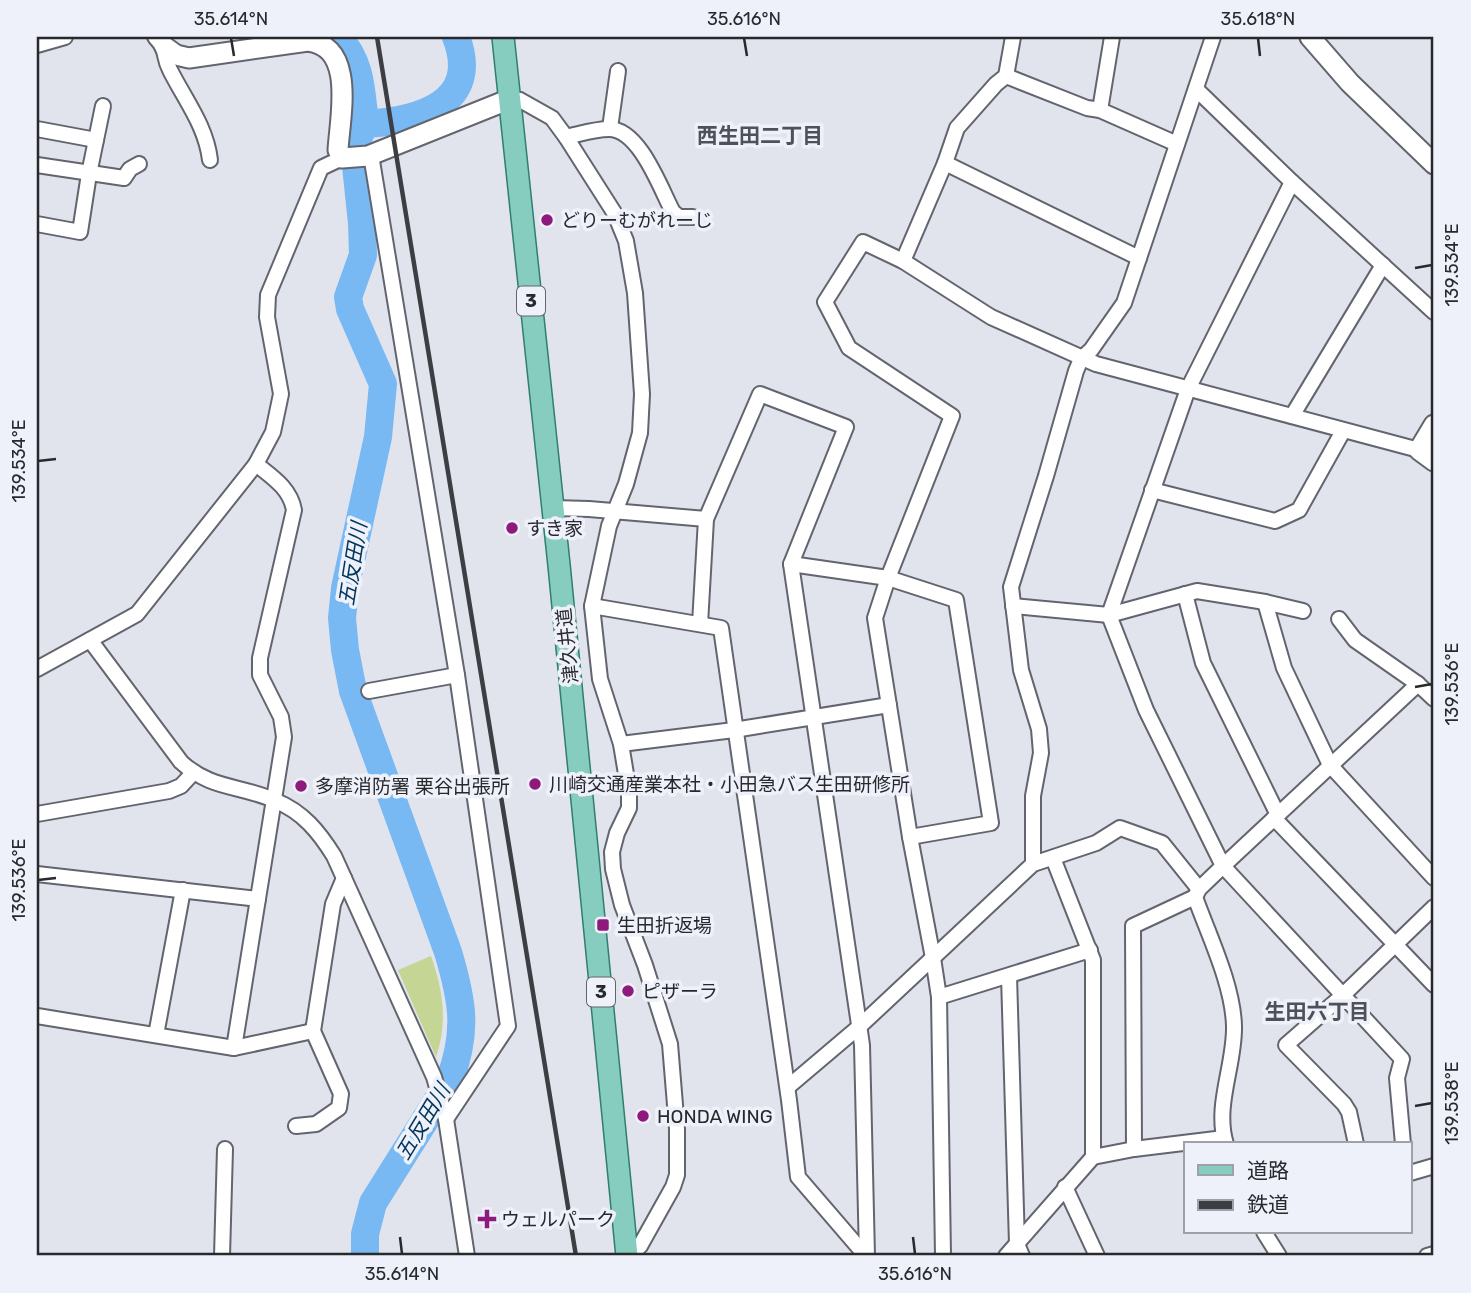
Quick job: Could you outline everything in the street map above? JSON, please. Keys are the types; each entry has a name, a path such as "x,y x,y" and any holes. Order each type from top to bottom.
{"main road":[{"name":"津久井道","path":"503,37 628,1256"}],"street":[{"path":"37,45 65,37"},
{"path":"904,261 957,128 1006,76 1013,37"},
{"path":"1100,110 1112,37"},
{"path":"1033,864 1033,796 1041,753 1039,729 1021,670 1011,587 1082,359 1124,303 1213,37"},
{"path":"1310,37 1350,83 1434,164"},
{"path":"160,42 176,55 189,58 320,40 330,51 340,72 338,150 344,158"},
{"path":"160,42 168,68 189,101 208,146 210,160"},
{"path":"610,128 618,71"},
{"path":"1006,76 1087,108 1100,110 1177,145"},
{"path":"1196,89 1434,312"},
{"path":"37,668 137,614 256,464 273,432 281,394 267,317 268,295 321,168 344,158 370,155 510,99 520,100 552,118 615,214 626,241 635,293 642,394 640,433 626,484 614,511 592,606 600,679 621,744 629,792 629,808 617,833 612,852 612,869 670,1044 677,1129 677,1175 640,1246 628,1256"},
{"path":"37,224 80,232 103,106"},
{"path":"566,136 610,128 620,131 638,146 673,212 679,217 693,217"},
{"path":"37,129 96,140"},
{"path":"370,155 457,675 508,1026 444,1114"},
{"path":"945,163 1139,258"},
{"path":"37,165 124,178 130,169 139,164"},
{"path":"1293,182 1188,388 1109,615 1146,710 1223,866 1402,1059 1397,1079 1403,1142"},
{"path":"943,1256 939,997 875,618 888,578 952,416 849,348 825,302 863,242 904,261 991,317 1082,359 1427,455 1434,425"},
{"path":"1292,416 1383,265"},
{"path":"700,624 706,519 760,394 846,427 791,564 860,1026 866,1256"},
{"path":"1152,490 1275,521 1299,510 1343,431"},
{"path":"234,1048 284,737 281,717 260,675 260,658 294,510 292,500 282,485 256,464"},
{"path":"553,508 706,519"},
{"path":"791,564 888,578 957,600 991,823 910,837"},
{"path":"1013,606 1109,615 1197,591 1303,611"},
{"path":"1185,594 1203,663 1276,816 1434,985"},
{"path":"1265,602 1284,668 1330,765 1434,878"},
{"path":"592,606 721,628 788,1087 798,1177 866,1256"},
{"path":"1339,619 1354,640 1418,684 1434,699"},
{"path":"90,640 181,762 193,773 219,786 274,799 293,810 318,830 334,856 434,1077 444,1114 467,1256"},
{"path":"369,691 457,675"},
{"path":"1133,1149 1133,926 1197,893 1418,684"},
{"path":"621,744 734,730 890,705"},
{"path":"37,814 169,791 181,786 193,773"},
{"path":"788,1087 860,1026 1033,864 1096,842 1120,828 1162,844 1197,893 1229,993 1234,1027 1223,1118 1225,1141"},
{"path":"1053,858 1093,960 1093,1157"},
{"path":"37,874 258,899"},
{"path":"296,1126 316,1124 339,1108 341,1094 313,1031 333,904 344,878"},
{"path":"156,1035 183,890"},
{"path":"1356,1142 1349,1112 1344,1104 1286,1045 1342,996 1434,907"},
{"path":"939,997 1090,950"},
{"path":"1009,976 1019,1250"},
{"path":"37,1016 234,1048 313,1031"},
{"path":"1006,1256 1019,1250 1066,1187 1093,1157 1133,1149 1184,1145"},
{"path":"222,1256 225,1150"},
{"path":"1412,1172 1434,1166"},
{"path":"1066,1187 1097,1256"},
{"path":"1265,1234 1279,1256"},
{"path":"1427,1256 1434,1254"}],"green space":[{"path":"431,956 439,981 443,1019 436,1057 398,970"}],"waterway":[{"path":"338,37 356,67 365,124"},
{"name":"五反田川","path":"365,1256 365,1234 373,1203 449,1082 459,1048 461,1017 457,986 448,952 353,691 345,650 342,618 345,588 378,437 383,384 350,309 348,297 363,255 354,147 365,124 405,119 424,113 453,93 460,78 462,60 456,37"}],"railway":[{"path":"377,37 576,1256"}],"place":[{"name":"どりーむがれーじ","path":"547,220"},
{"name":"すき家","path":"512,528"},
{"name":"川崎交通産業本社・小田急バス生田研修所","path":"535,784"},
{"name":"多摩消防署 栗谷出張所","path":"301,786"},
{"name":"生田折返場","path":"603,925"},
{"name":"ピザーラ","path":"628,991"},
{"name":"HONDA WING","path":"643,1116"},
{"name":"ウェルパーク","path":"487,1219"}],"district":[{"name":"西生田二丁目","path":"760,136"},
{"name":"生田六丁目","path":"1317,1012"}]}
